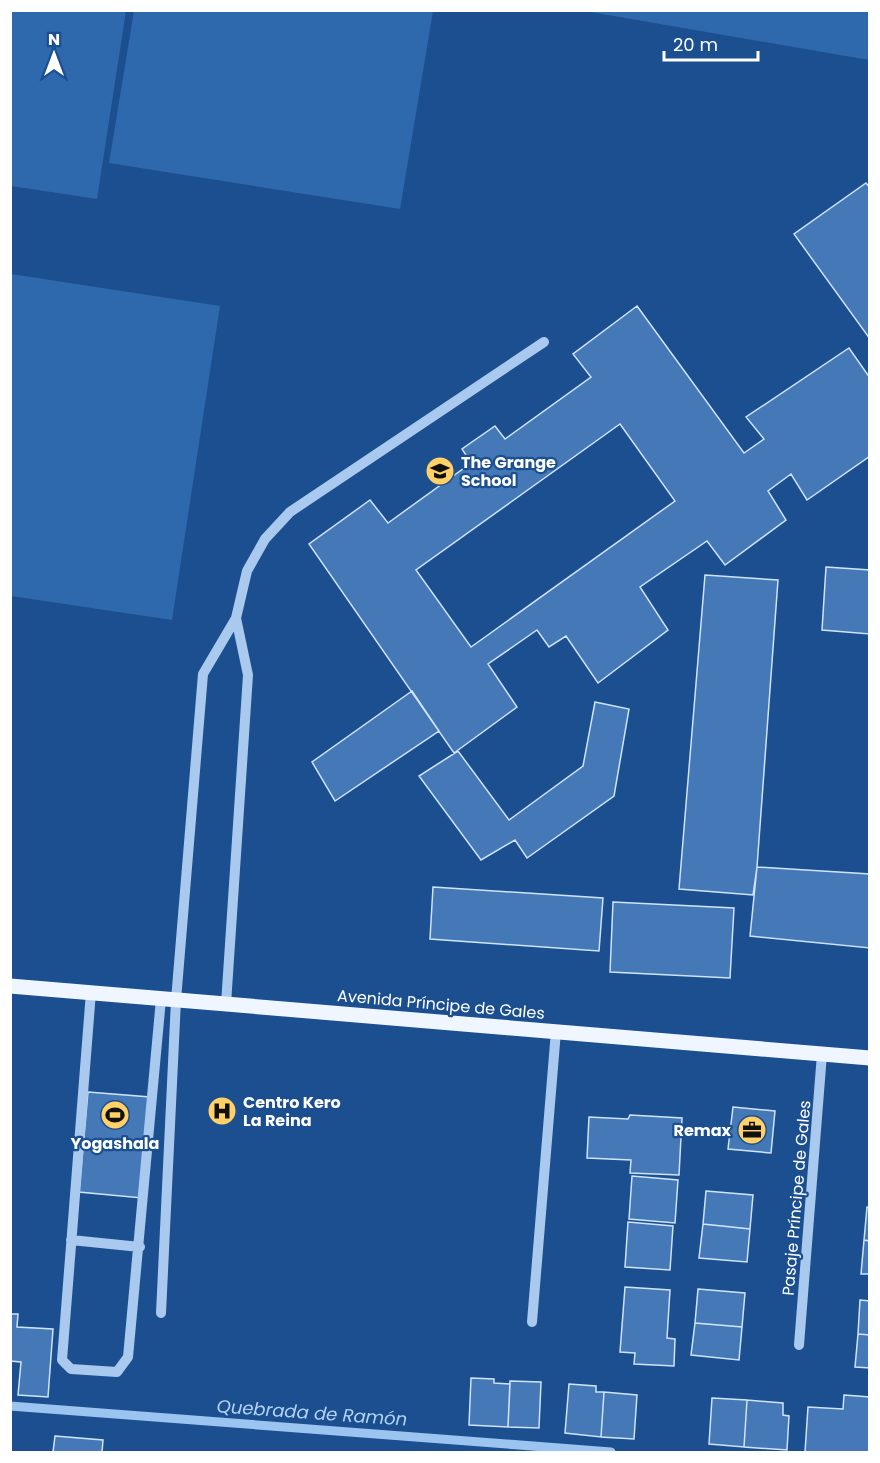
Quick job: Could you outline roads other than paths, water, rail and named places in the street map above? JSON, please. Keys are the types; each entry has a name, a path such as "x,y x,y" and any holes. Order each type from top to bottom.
{"main road":[{"name":"Avenida Príncipe de Gales","path":"10,986 870,1058"}],"street":[{"path":"91,992 62,1360 71,1369 117,1372 128,1357 203,674 236,618 247,571 265,539 290,512 544,342"},
{"path":"226,1004 248,675 236,618"},
{"path":"161,1313 169,999"},
{"path":"532,1322 556,1031"},
{"name":"Pasaje Príncipe de Gales","path":"798,1345 822,1054"},
{"path":"71,1240 140,1247"}],"waterway":[{"name":"Quebrada de Ramón","path":"10,1406 611,1452"}],"place":[{"name":"The Grange School","path":"440,471"},
{"name":"Centro Kero La Reina","path":"222,1111"},
{"name":"Yogashala","path":"115,1115"},
{"name":"Remax","path":"752,1130"}]}
